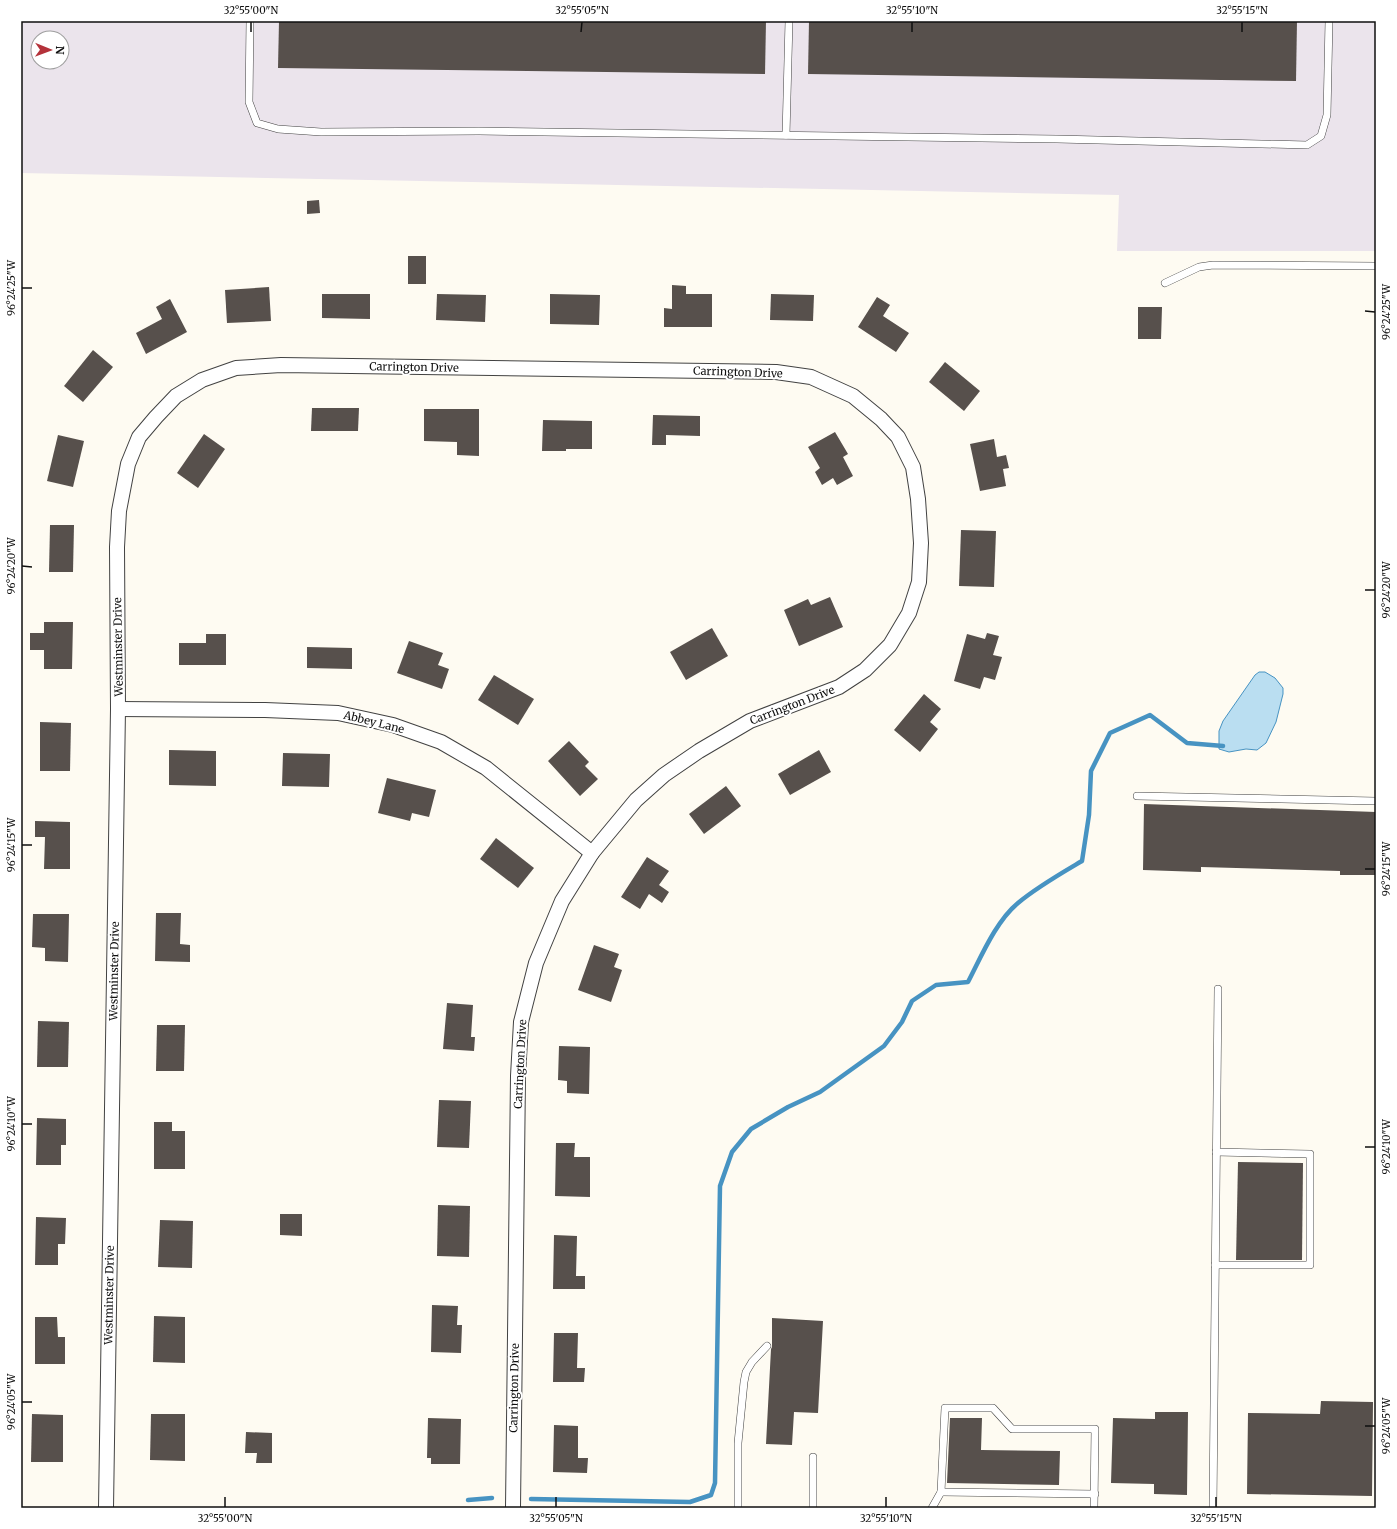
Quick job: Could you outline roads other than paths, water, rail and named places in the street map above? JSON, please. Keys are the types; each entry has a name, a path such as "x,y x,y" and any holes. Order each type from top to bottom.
{"street":[{"name":"Carrington Drive","path":"139,438 176,396 202,380 236,368 281,365 776,372 811,377 853,396 881,419 898,437 913,467 918,499 921,543 919,582 909,613 890,644 864,670 839,687 750,720 698,751 664,775 636,800 592,853 562,901 536,964 521,1022 518,1076 513,1508"},
{"name":"Westminster Drive","path":"106,1508 118,710 117,547 119,511 128,464 139,438"},
{"name":"Abbey Lane","path":"118,710 265,710 338,713 393,725 441,742 486,768 592,853"}],"lane":[{"path":"250,21 249,102 257,123 278,129 321,132 479,131 1065,139 1307,145 1321,136 1328,115 1329,21"},
{"path":"786,136 789,21"},
{"path":"1165,284 1200,267 1213,265 1376,266"},
{"path":"1137,796 1376,801"},
{"path":"1213,1508 1218,989"},
{"path":"1215,1265 1310,1265 1310,1154 1216,1152"},
{"path":"738,1508 738,1443 744,1382 746,1372 752,1362 767,1346"},
{"path":"932,1508 941,1492 945,1408 993,1408 1012,1429 1095,1429 1094,1508"},
{"path":"812,1508 813,1457"},
{"path":"941,1492 1095,1494"}],"water":[{"path":"1259,672 1265,672 1275,678 1283,688 1283,694 1276,722 1266,743 1257,750 1246,749 1229,752 1219,749 1219,731 1223,721 1255,675"}],"waterway":[{"path":"531,1499 690,1502 711,1495 715,1483 720,1186 732,1152 751,1129 788,1107 820,1092 884,1046 902,1022 912,1001 936,985 968,982 996,929 1010,911 1033,892 1082,861 1089,815 1091,771 1110,733 1150,715 1187,743 1223,746"},
{"path":"468,1500 492,1498"}]}
